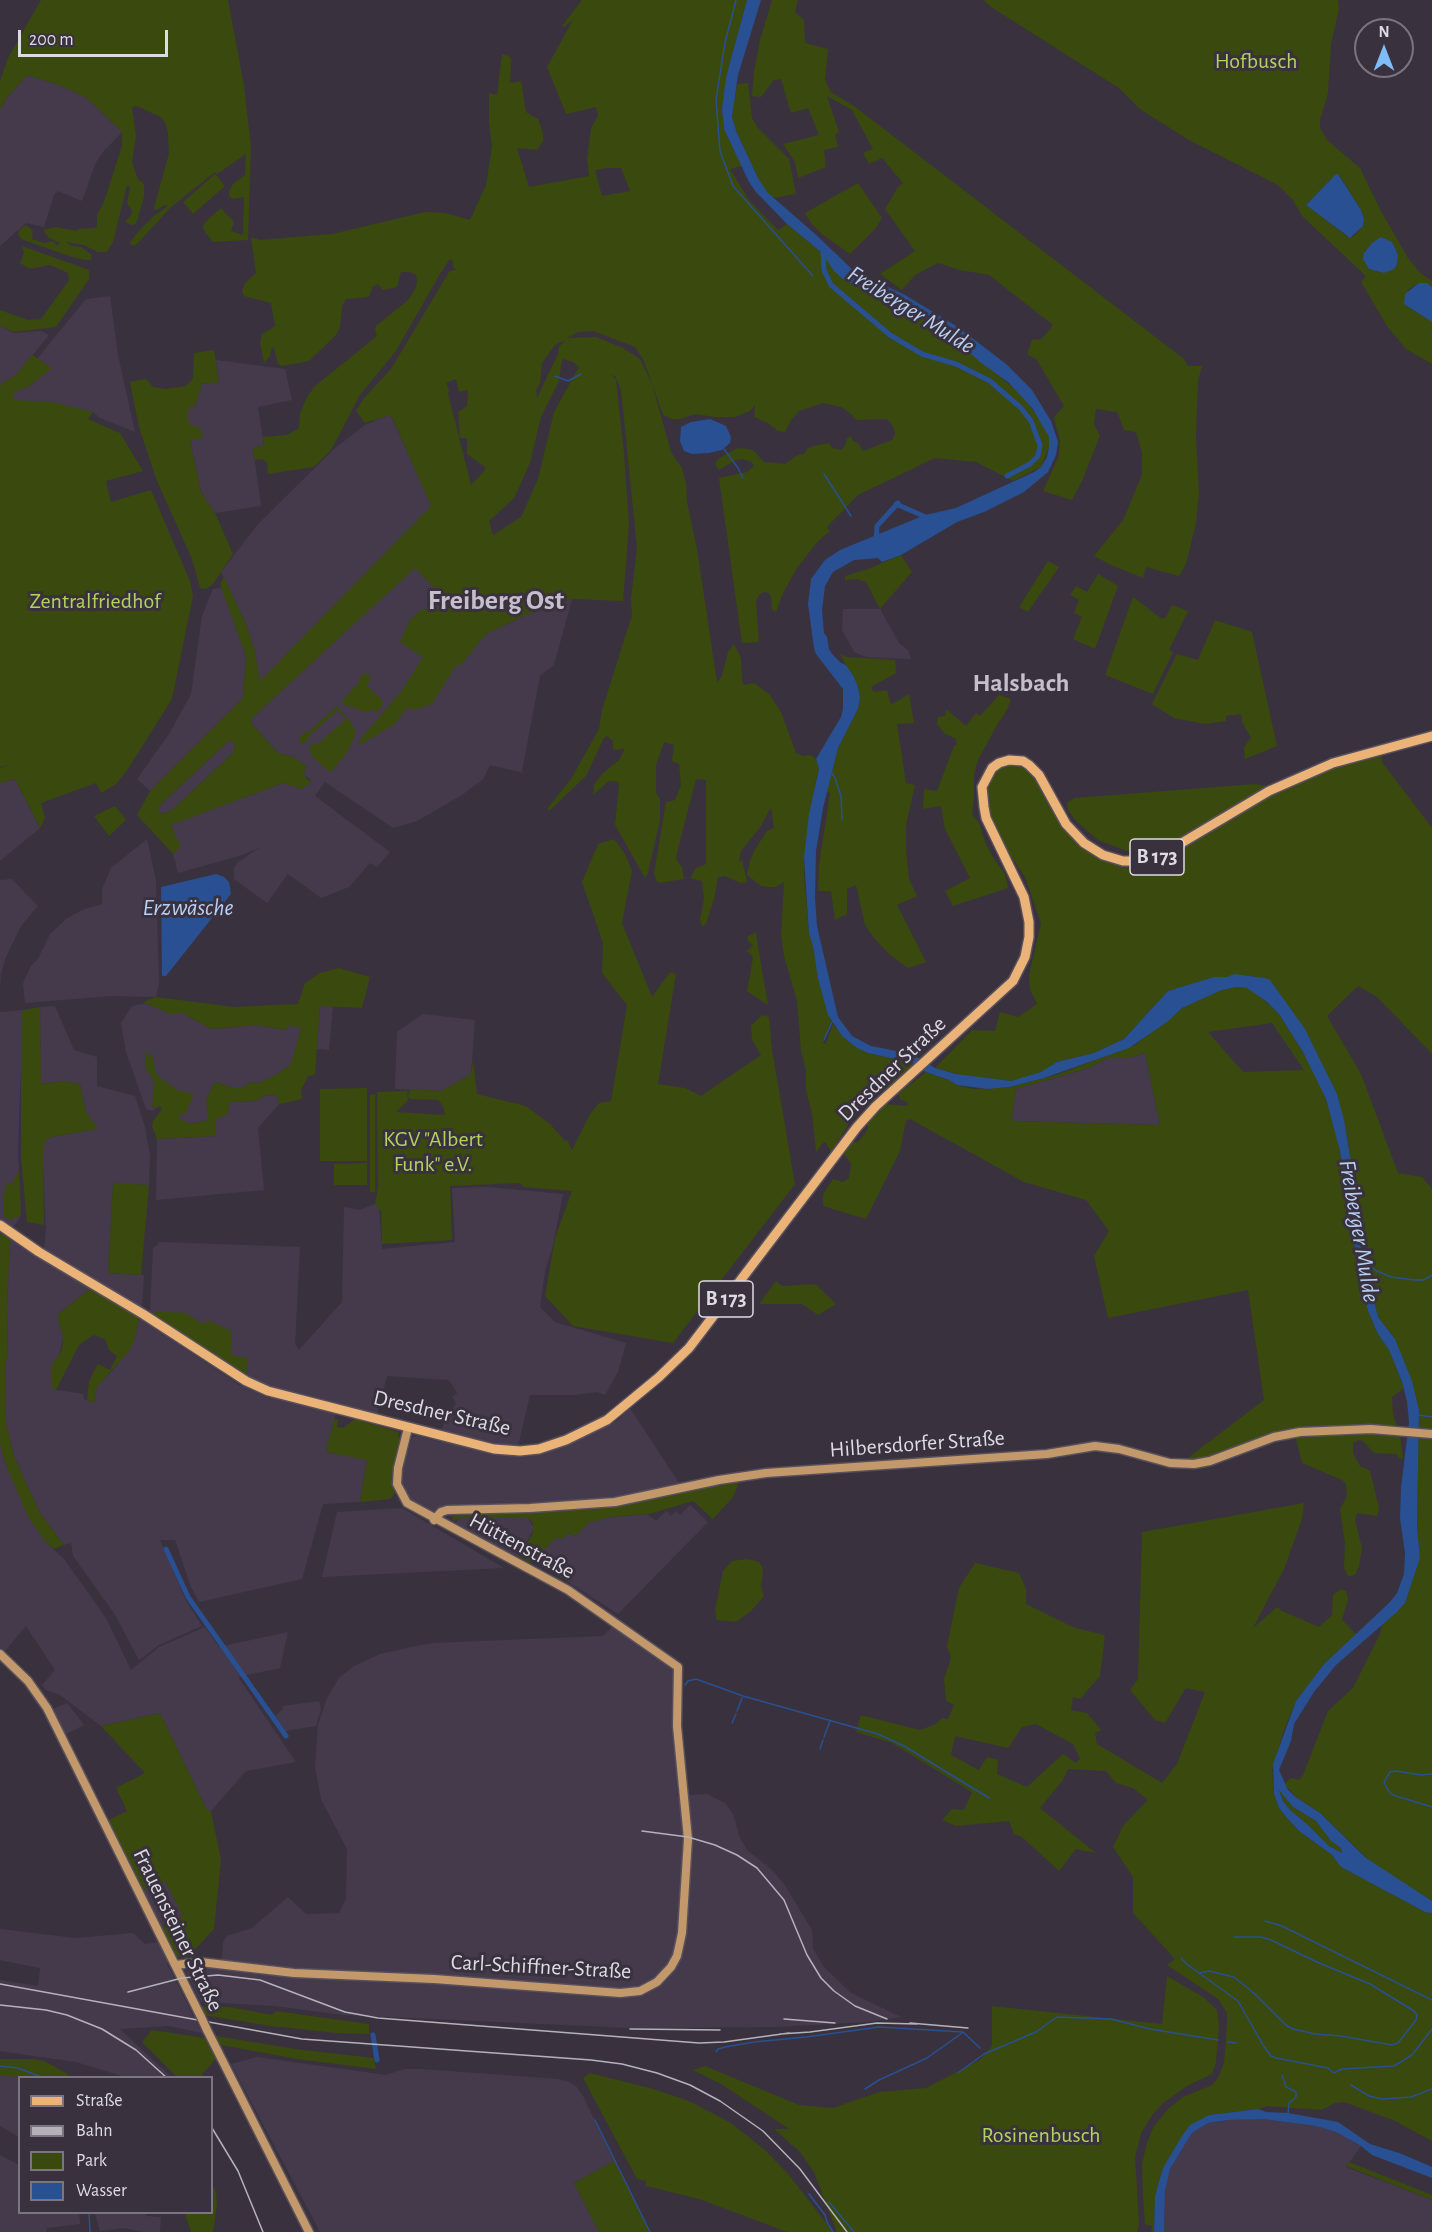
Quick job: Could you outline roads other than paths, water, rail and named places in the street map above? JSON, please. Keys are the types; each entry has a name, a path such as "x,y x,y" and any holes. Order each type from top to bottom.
{"main road":[{"name":"B 173","path":"1013,981 1025,957 1029,922 1024,897 986,818 982,788 992,768 999,763 1009,760 1023,761 1029,765 1039,775 1066,824 1084,843 1103,855 1123,861 1141,861 1158,857 1269,790 1333,763 1432,736"},
{"name":"Dresdner Straße","path":"0,1225 39,1252 142,1314 246,1381 268,1391 483,1446 520,1451 539,1449 566,1440 606,1420 659,1377 689,1348 856,1127 1013,981"},
{"name":"Hüttenstraße","path":"408,1428 398,1468 397,1484 406,1503 568,1590 667,1658 678,1667 680,1672"},
{"name":"Hilbersdorfer Straße","path":"438,1521 441,1512 447,1510 530,1508 615,1502 749,1475 1047,1454 1089,1447 1119,1449 1170,1463 1194,1464 1210,1461 1287,1434 1328,1429 1384,1429 1432,1434"},
{"name":"Frauensteiner Straße","path":"0,1654 28,1681 47,1708 309,2232"},
{"name":"Carl-Schiffner-Straße","path":"176,1965 200,1962 294,1973 434,1979 620,1994 640,1990 657,1982 671,1967 680,1948 688,1859 676,1705 680,1672"}],"water":[{"name":"Freiberger Mulde","path":"747,0 761,0 738,75 732,117 758,178 768,193 854,271 905,295 958,327 1006,364 1032,390 1051,421 1058,442 1056,455 1048,472 1024,492 984,512 957,522 901,555 882,562 878,558 854,560 833,572 825,586 822,610 824,633 829,649 841,663 846,665 854,677 860,698 858,709 838,748 823,808 816,851 817,926 838,1017 852,1036 871,1046 912,1054 935,1068 956,1074 1011,1081 1041,1072 1057,1062 1094,1053 1124,1039 1168,991 1214,977 1227,977 1234,974 1270,980 1305,1029 1337,1094 1344,1120 1360,1215 1364,1257 1378,1317 1395,1339 1412,1381 1419,1410 1417,1527 1420,1558 1405,1603 1336,1665 1314,1692 1294,1724 1291,1741 1279,1770 1288,1790 1320,1813 1366,1858 1432,1901 1432,1913 1425,1912 1341,1867 1332,1855 1299,1831 1287,1818 1279,1808 1274,1794 1273,1764 1296,1701 1324,1664 1389,1603 1397,1593 1404,1574 1405,1553 1400,1518 1401,1488 1409,1422 1402,1382 1389,1350 1378,1334 1368,1311 1359,1274 1340,1151 1326,1099 1303,1052 1279,1014 1247,988 1222,990 1182,1008 1167,1022 1129,1048 1044,1078 1009,1087 987,1089 957,1085 926,1072 913,1063 868,1053 857,1048 842,1036 828,1015 809,934 804,857 809,814 819,769 816,759 841,717 843,689 816,654 814,648 808,604 811,579 825,560 840,550 925,515 956,508 1034,472 1041,467 1047,457 1049,437 1032,408 1009,383 926,319 844,280 834,271 822,253 787,224 756,192 724,129 722,109 726,77","holes":["1279,1790 1293,1807 1316,1821 1331,1841 1341,1848 1342,1853 1329,1846 1290,1810"]},
{"path":"1338,174 1361,210 1364,219 1363,226 1350,238 1306,205"},
{"path":"1381,237 1392,242 1398,255 1394,269 1384,273 1369,269 1363,259 1364,253 1372,243"},
{"path":"1419,283 1427,283 1432,287 1432,322 1404,304 1405,294"},
{"path":"710,419 726,426 731,437 730,443 722,450 709,453 692,454 684,451 680,441 681,427 691,422"},
{"name":"Erzwäsche","path":"216,874 229,882 231,894 166,976 162,976 161,887"},
{"path":"1258,2109 1338,2122 1370,2144 1432,2167 1432,2178 1372,2155 1336,2132 1316,2126 1263,2119 1208,2123 1192,2133 1170,2169 1165,2191 1164,2232 1154,2232 1155,2196 1163,2168 1190,2125 1209,2115"}],"waterway":[{"path":"736,0 725,43 716,100 720,151 733,186 813,276"},
{"name":"Freiberger Mulde","path":"823,251 824,270 831,285 890,335 922,354 956,364 990,381 1021,408 1031,421 1040,445 1038,456 1030,464 1007,476"},
{"path":"555,376 568,381 581,374"},
{"path":"724,449 743,478"},
{"path":"824,474 851,516"},
{"path":"876,542 877,526 898,503"},
{"path":"896,504 928,518"},
{"path":"830,770 841,796 842,820"},
{"path":"824,1040 832,1022"},
{"name":"Freiberger Mulde","path":"1365,1260 1375,1270 1391,1277 1424,1280 1432,1275"},
{"path":"1418,1415 1432,1417"},
{"path":"166,1549 188,1597 286,1736"},
{"path":"685,1685 688,1681 696,1679 743,1696 878,1734 904,1746 989,1798"},
{"path":"737,1711 742,1698"},
{"path":"732,1723 736,1714"},
{"path":"824,1737 830,1721"},
{"path":"820,1749 823,1740"},
{"path":"1432,1774 1421,1775 1396,1771 1390,1772 1384,1782 1393,1795 1432,1807"},
{"path":"1265,1921 1282,1926 1432,2000"},
{"path":"1199,1973 1209,1971 1234,1977 1286,2025 1315,2034 1392,2045 1398,2043 1416,2020 1417,2015 1414,2011 1370,1984 1271,1940 1261,1937 1234,1937"},
{"path":"1181,1958 1238,2001 1263,2045 1271,2056 1276,2058 1328,2068 1334,2073 1342,2069 1394,2066 1412,2055 1432,2029"},
{"path":"958,2073 984,2054 1036,2032 1057,2017 1111,2019 1150,2029 1218,2040"},
{"path":"716,2052 725,2047 754,2042 879,2027 963,2032 980,2048"},
{"path":"865,2089 927,2058 962,2033"},
{"path":"373,2035 377,2060"},
{"path":"1228,2042 1236,2043"},
{"path":"0,2066 18,2068 39,2076"},
{"path":"1282,2075 1286,2087 1296,2092 1296,2097 1289,2103 1288,2114"},
{"path":"1351,2085 1369,2096 1382,2099 1411,2097 1432,2089"},
{"path":"595,2120 650,2232"},
{"path":"809,2194 825,2215 833,2232"},
{"path":"829,2202 854,2232"},
{"path":"89,2214 90,2232"}],"railway":[{"path":"642,1831 688,1837 715,1845 757,1868 784,1900 807,1955 821,1978 855,2006 887,2019"},
{"path":"128,1992 182,1978 218,1975 260,1980 345,2012 378,2018 699,2043 789,2033"},
{"path":"0,1984 302,2039 591,2060 622,2064 657,2073 690,2085 720,2101 763,2131 800,2169 847,2232"},
{"path":"0,2005 46,2010 67,2015 102,2029 136,2050 165,2076"},
{"path":"784,2019 835,2023"},
{"path":"780,2034 877,2023 917,2024"},
{"path":"910,2023 968,2028"},
{"path":"630,2029 720,2030"},
{"path":"213,2130 238,2171 263,2232"}],"district":[{"name":"Freiberg Ost","path":"496,601"},
{"name":"Halsbach","path":"1021,683"}],"park label":[{"name":"Hofbusch","path":"1256,61"},
{"name":"Zentralfriedhof","path":"95,601"},
{"name":"KGV \"Albert Funk\" e.V.","path":"433,1152"},
{"name":"Rosinenbusch","path":"1041,2135"}]}
